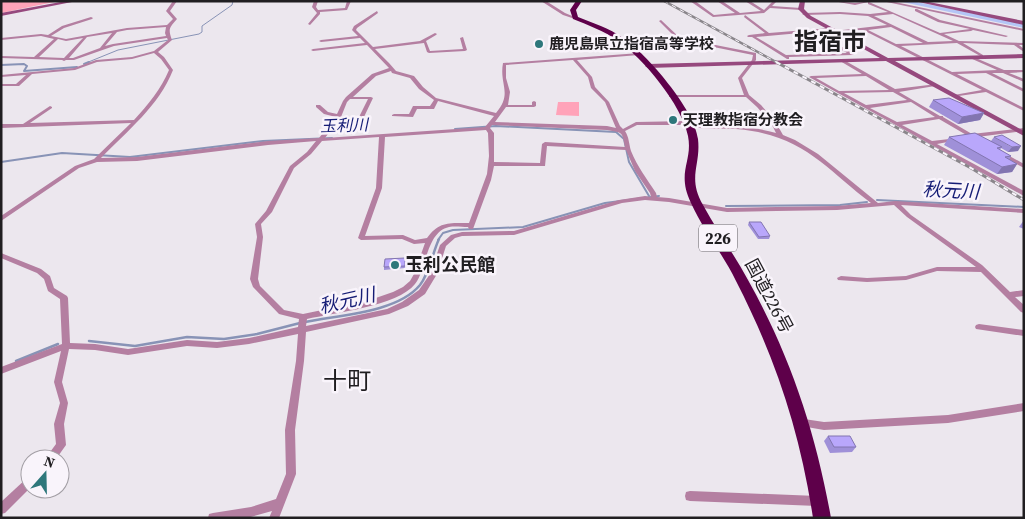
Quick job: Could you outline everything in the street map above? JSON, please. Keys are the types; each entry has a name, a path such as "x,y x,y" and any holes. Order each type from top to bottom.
{"highway":[{"path":"575,18 573,10 579,1"},
{"name":"国道226号","path":"575,18 610,34 626,43 639,54 671,96 689,125 693,146 689,183 697,205 769,331 804,423 822,518"}],"street":[{"path":"1,15 75,1"},
{"path":"50,35 57,38 85,38 145,27 168,26 175,19 168,11 175,1"},
{"path":"310,24 318,16 318,11 314,7 316,1"},
{"path":"318,11 346,9 349,1"},
{"path":"543,1 564,14 575,18"},
{"path":"692,1 713,16 764,12 775,1"},
{"path":"719,1 739,14"},
{"path":"747,1 764,12"},
{"path":"803,1 803,12"},
{"path":"835,1 855,4 870,2 958,42 982,56"},
{"path":"884,1 1024,30"},
{"path":"916,1 1022,22"},
{"path":"904,5 939,21 1006,36 1024,51"},
{"path":"769,7 803,12 870,16 893,13"},
{"path":"377,12 354,27 354,30 394,72 412,77 421,88 436,100 496,115"},
{"path":"803,12 832,31 1020,129 1024,134"},
{"path":"745,16 769,35"},
{"path":"870,16 927,43"},
{"path":"2,39 50,35 63,27 91,18"},
{"path":"662,21 679,39"},
{"path":"915,23 939,21"},
{"path":"1006,36 1022,22"},
{"path":"1,76 75,69 96,61 132,58 155,52 169,38 168,26"},
{"path":"793,61 751,36 891,26"},
{"path":"135,41 145,27"},
{"path":"864,29 1024,110"},
{"path":"939,34 977,30"},
{"path":"785,56 852,54 812,31"},
{"path":"102,48 115,32"},
{"path":"373,48 422,42 436,34"},
{"path":"321,41 361,36"},
{"path":"35,58 57,38"},
{"path":"64,60 85,38"},
{"path":"1,57 64,60 84,56 102,48 135,41 169,38"},
{"path":"422,42 425,42 429,52 465,50 462,38"},
{"path":"626,43 679,39 755,54 752,62 740,76 747,96 774,122 780,135"},
{"path":"895,45 958,42 1024,44"},
{"path":"313,50 368,44"},
{"path":"96,160 134,121 168,81 170,70 163,58 155,52"},
{"path":"1,219 77,166 96,160 137,159 321,137 382,136 487,128 505,106 508,89 504,78 504,64 639,54"},
{"path":"648,66 1024,56"},
{"path":"971,57 1024,81"},
{"path":"575,60 590,77 593,87 607,102 627,139 626,149 654,197"},
{"path":"842,60 981,141"},
{"path":"391,69 374,75 347,98 338,117 309,153 292,167 269,212 258,224 260,237 254,279 257,286 282,312 302,322 369,316 405,304 422,292 430,281 440,252 448,239 471,229 476,204 488,180 491,164 491,133 487,128"},
{"path":"951,73 1024,71"},
{"path":"985,72 1024,91"},
{"path":"1,85 17,85 33,73"},
{"path":"868,75 811,77 1024,194"},
{"path":"838,92 894,91 934,85"},
{"path":"954,96 987,91"},
{"path":"671,96 747,96"},
{"path":"318,106 326,113 338,117 361,118 371,98 347,98"},
{"path":"394,115 412,116 415,108 432,108 436,100"},
{"path":"865,107 911,101"},
{"path":"505,106 534,106 534,102"},
{"path":"23,125 50,107"},
{"path":"897,124 941,117"},
{"path":"1,126 134,121"},
{"path":"492,123 607,128 622,131 636,124 740,127 780,135 814,154 846,182 876,204"},
{"path":"932,144 1020,129"},
{"path":"382,136 379,188 361,238 403,237 414,242 429,240"},
{"path":"491,164 542,164 545,144 626,149"},
{"path":"998,151 1024,166"},
{"path":"1,371 66,346 95,347 128,352 188,342 216,345 248,341 302,322 379,299 404,290 416,279 429,240 434,233 445,226 514,233 620,201 654,197 727,210 837,208 895,203 1024,211"},
{"path":"895,203 909,216 983,270 1024,310"},
{"path":"1,256 39,271 47,278 51,289 64,298 66,346 58,382 64,403 59,424 61,445 58,449"},
{"path":"841,278 867,280 906,278 937,269 983,270"},
{"path":"1009,295 1024,293"},
{"path":"274,518 291,474 290,430 302,322"},
{"path":"979,327 1024,333"},
{"path":"804,423 824,426 948,419 1024,407"},
{"path":"1,509 20,491"},
{"path":"690,496 820,501"},
{"path":"213,518 251,512 280,503"}],"shaded area":[{"path":"1,1 59,1 1,13"},
{"path":"558,102 579,102 579,116 556,115"}],"building":[{"path":"949,98 984,113 962,117 933,100"},
{"path":"975,133 1002,147 997,148 1011,156 1005,157 1017,164 1002,167 949,137"},
{"path":"1002,135 1021,146 1012,147 994,137"},
{"path":"749,222 761,222 770,236 759,237"},
{"name":"玉利公民館","path":"405,258 405,266 384,267 385,259"},
{"path":"828,436 850,436 856,447 834,447"}],"waterway":[{"path":"86,63 118,50 199,34 202,32 202,26 232,5 233,1"},
{"path":"901,1 1024,26"},
{"path":"84,64 89,62"},
{"path":"1,65 24,64 27,66 24,71 77,67"},
{"name":"玉利川","path":"455,129 496,126 616,132 624,139 629,162 649,196"},
{"name":"玉利川","path":"1,162 62,153 130,157 263,141 332,138"},
{"name":"秋元川","path":"438,240 443,233 453,230 523,227 605,203 659,196"},
{"name":"秋元川","path":"877,200 1024,207"},
{"name":"秋元川","path":"726,206 840,205 867,202"},
{"name":"秋元川","path":"305,322 350,315 382,307 397,302 410,294 420,285 429,269 439,239"},
{"name":"秋元川","path":"89,341 135,346 187,337 224,339 257,334 300,323"},
{"name":"秋元川","path":"16,361 58,344"}],"railway":[{"path":"664,1 778,63"},
{"path":"776,62 971,168 1024,200"}],"place":[{"name":"鹿児島県立指宿高等学校","path":"539,44"},
{"name":"天理教指宿分教会","path":"673,120"},
{"name":"玉利公民館","path":"395,265"}],"district":[{"name":"指宿市","path":"830,42"},
{"name":"十町","path":"347,381"}]}
